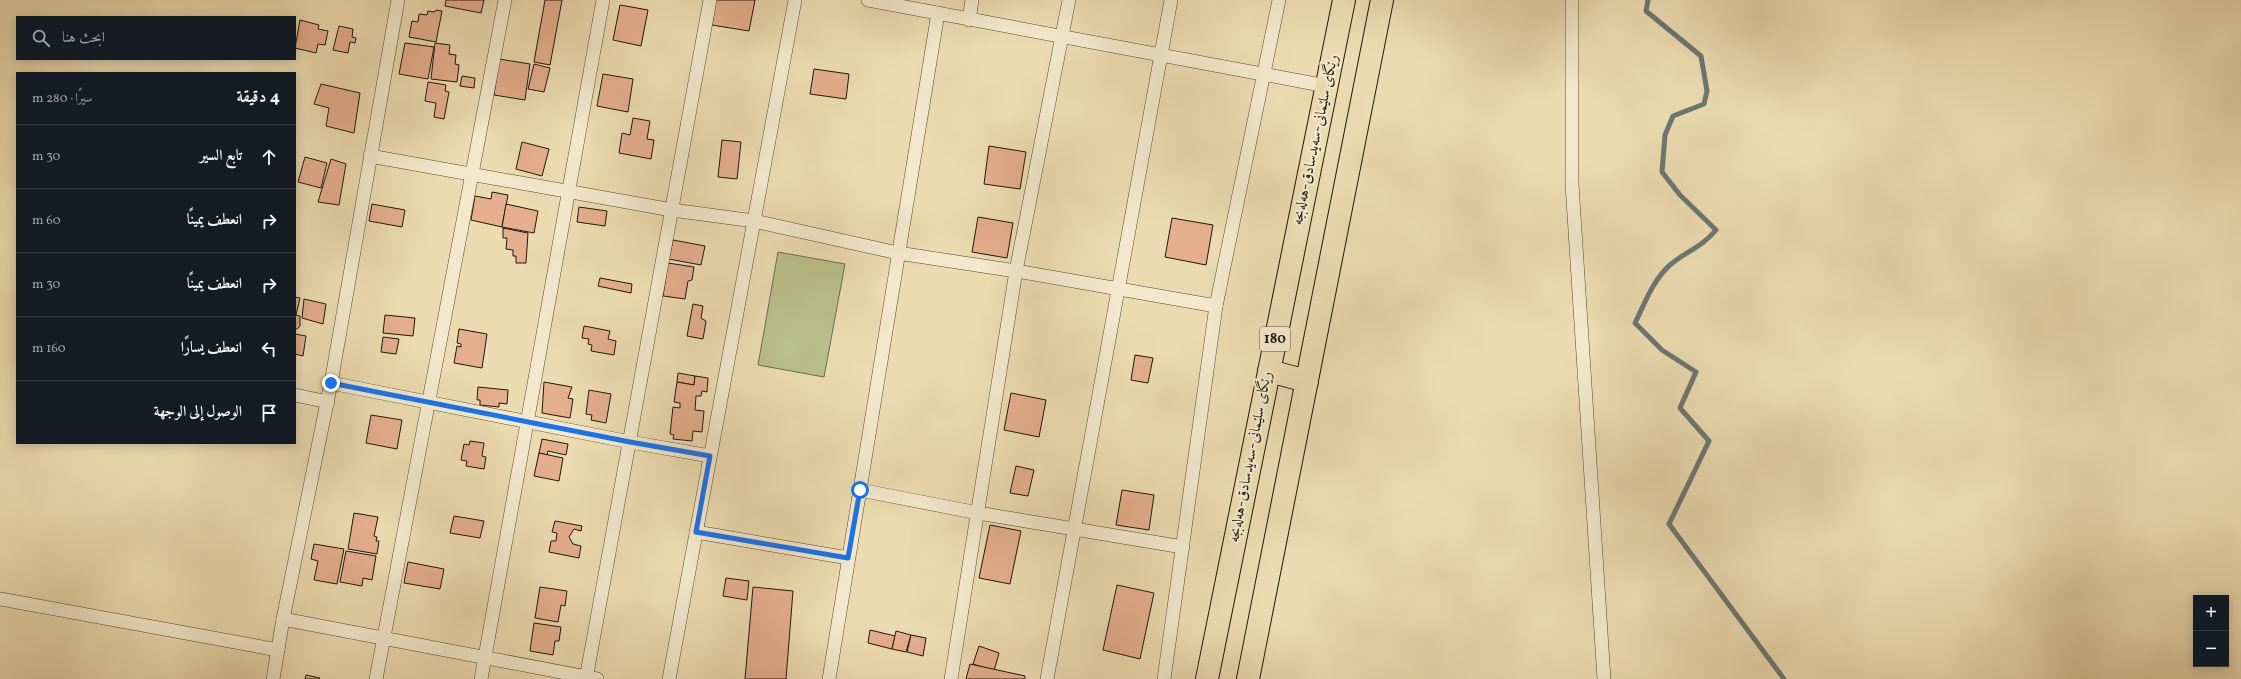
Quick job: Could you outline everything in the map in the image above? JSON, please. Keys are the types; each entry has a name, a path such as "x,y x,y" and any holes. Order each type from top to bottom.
{"highway":[{"name":"رێگای سلێمانی-سەیدسادق-هەلەبجە","path":"1206,679 1344,0"},
{"name":"180","path":"1248,679 1382,0"},
{"path":"1269,371 1307,382"}],"street":[{"path":"273,679 283,619 328,402 398,0"},
{"path":"376,679 382,638 505,0"},
{"path":"481,679 603,0"},
{"path":"283,619 590,678 630,442 710,0"},
{"path":"669,679 795,0"},
{"path":"868,0 921,5 938,13 969,20 1161,54 1326,86"},
{"path":"969,20 972,0"},
{"path":"951,679 1016,271 1069,0"},
{"path":"1047,679 1171,0"},
{"path":"1164,679 1216,306 1279,0"},
{"path":"1572,0 1572,184 1604,679"},
{"path":"829,679 938,13"},
{"path":"370,156 672,210 754,221 898,253 1016,271 1216,306"},
{"path":"331,383 630,442 710,456"},
{"path":"296,395 328,402"},
{"path":"860,490 978,513 1183,547"},
{"path":"696,532 848,558"},
{"path":"0,600 278,650"}],"green space":[{"path":"778,252 845,264 824,377 758,365"}],"building":[{"path":"446,0 484,0 481,13 445,6"},
{"path":"545,0 562,0 550,65 534,62"},
{"path":"716,0 755,0 749,31 712,25"},
{"path":"620,5 648,10 641,46 613,40"},
{"path":"436,10 442,11 436,42 409,37 412,21 418,22 419,14 427,15 428,11 435,12"},
{"path":"300,20 319,25 318,29 328,31 325,45 318,44 316,53 296,48"},
{"path":"339,26 353,29 352,37 356,38 355,43 350,42 348,53 333,50"},
{"path":"405,43 434,47 428,79 399,74"},
{"path":"435,43 450,45 449,54 456,55 455,64 459,65 457,82 431,79"},
{"path":"499,59 530,64 525,100 494,95"},
{"path":"534,64 550,68 544,92 528,89"},
{"path":"814,69 849,74 846,99 810,94"},
{"path":"603,74 633,79 628,112 597,106"},
{"path":"462,76 475,78 474,88 460,86"},
{"path":"428,82 446,85 445,91 449,92 444,119 434,117 436,103 425,101"},
{"path":"321,84 360,93 354,133 326,126 329,108 314,104"},
{"path":"633,118 650,121 647,139 654,140 651,159 619,153 622,133 630,135"},
{"path":"722,140 741,142 737,179 718,177"},
{"path":"522,142 549,149 542,176 516,169"},
{"path":"989,146 1026,152 1020,189 984,184"},
{"path":"305,157 327,163 321,188 298,182"},
{"path":"331,159 346,164 339,205 318,202"},
{"path":"492,192 508,195 502,227 471,220 475,196 491,199"},
{"path":"372,204 405,210 402,227 369,221"},
{"path":"506,204 538,211 534,233 502,227"},
{"path":"579,207 607,211 605,226 577,222"},
{"path":"978,217 1013,223 1007,258 972,252"},
{"path":"1172,218 1213,225 1206,265 1165,257"},
{"path":"503,228 528,233 526,263 516,263 516,256 513,256 513,250 506,249 507,238 503,238"},
{"path":"673,240 705,246 701,265 669,259"},
{"path":"668,263 694,267 692,280 688,281 685,299 663,296"},
{"path":"600,278 632,284 631,293 598,286"},
{"path":"296,297 300,298 296,315"},
{"path":"304,299 326,304 323,324 302,318"},
{"path":"693,304 703,306 701,318 706,321 703,339 687,336"},
{"path":"296,315 300,316 300,326 297,329"},
{"path":"385,315 415,318 413,336 383,333"},
{"path":"584,326 610,331 608,339 616,341 614,355 591,351 592,345 588,344 589,339 582,338"},
{"path":"459,329 487,334 482,368 454,363 457,346 461,347 461,344 457,343"},
{"path":"296,334 306,336 303,356 296,354"},
{"path":"383,337 399,339 396,354 381,352"},
{"path":"1135,355 1153,358 1148,383 1131,380"},
{"path":"678,373 695,376 694,385 677,382"},
{"path":"695,376 708,378 707,392 702,391 701,396 696,396 695,410 704,411 702,432 693,431 692,441 673,439 674,435 670,434 673,407 680,408 680,403 674,402 677,382 694,385"},
{"path":"544,382 572,387 568,398 573,399 570,418 542,413"},
{"path":"478,387 508,390 507,404 499,403 499,407 480,405 480,400 477,400"},
{"path":"589,390 611,394 606,423 591,420 592,415 586,414"},
{"path":"1011,393 1046,400 1039,437 1004,430"},
{"path":"371,415 402,420 397,449 366,443"},
{"path":"542,439 568,444 566,455 548,451 547,455 539,453"},
{"path":"470,441 484,443 482,456 486,457 484,469 466,466 467,461 461,460 464,444 469,445"},
{"path":"539,453 563,458 559,481 534,476"},
{"path":"1016,466 1034,470 1028,496 1010,493"},
{"path":"1122,490 1154,495 1149,530 1116,525"},
{"path":"354,513 378,517 374,536 377,537 376,541 379,541 377,554 348,549"},
{"path":"454,516 484,521 480,538 450,533"},
{"path":"555,521 582,526 581,531 574,529 569,537 573,544 581,546 579,558 549,552 551,541 556,541 557,533 552,532"},
{"path":"990,525 1021,531 1010,584 979,578"},
{"path":"314,544 344,549 337,584 314,580 318,561 311,559"},
{"path":"346,551 376,556 372,580 363,578 362,586 340,582"},
{"path":"408,562 444,569 440,589 404,583"},
{"path":"726,578 749,581 747,600 723,596"},
{"path":"1117,585 1154,593 1140,659 1103,650"},
{"path":"540,587 567,591 565,606 561,605 558,622 535,618"},
{"path":"753,587 793,591 786,679 745,679"},
{"path":"534,623 561,627 559,641 555,641 553,655 530,651"},
{"path":"870,630 895,636 892,649 868,643"},
{"path":"896,631 911,635 906,652 892,649"},
{"path":"911,635 926,638 923,656 907,652"},
{"path":"979,646 999,653 994,671 973,664"},
{"path":"970,664 1025,676 1025,679 966,679"},
{"path":"306,675 320,678 305,679"}],"waterway":[{"path":"1648,0 1646,11 1701,56 1707,91 1704,104 1673,116 1665,135 1662,172 1680,195 1716,230 1705,241 1676,260 1664,271 1650,292 1635,323 1662,350 1696,372 1680,408 1709,441 1669,524 1784,679"}],"route":[{"path":"331,383 630,442 710,456 696,532 848,558 860,490"}]}
